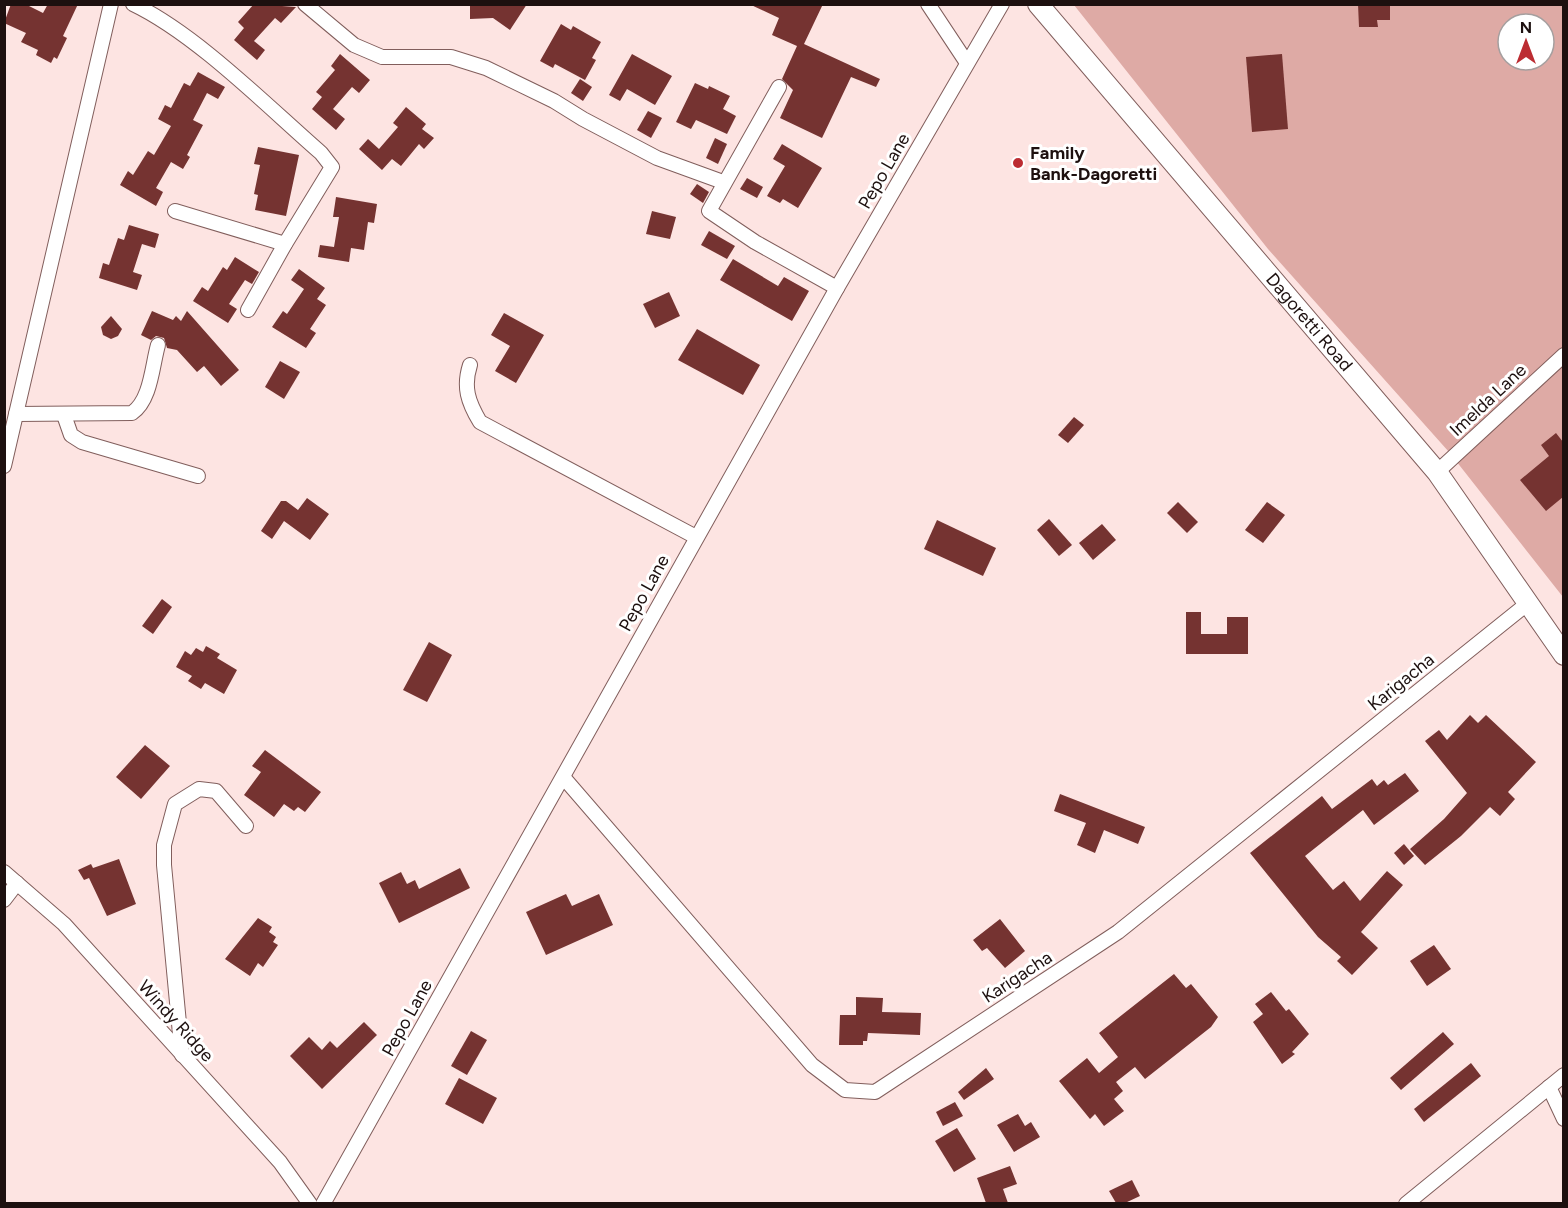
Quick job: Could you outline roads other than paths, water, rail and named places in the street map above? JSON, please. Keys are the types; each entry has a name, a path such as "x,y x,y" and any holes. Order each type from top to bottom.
{"main road":[{"name":"Dagoretti Road","path":"1038,4 1437,472 1563,655"}],"street":[{"path":"4,466 111,4"},
{"path":"133,4 178,32 211,59 321,153 332,167 248,310"},
{"path":"305,4 354,45 382,57 451,57 486,68 554,101 657,158 723,182"},
{"path":"928,4 967,63"},
{"name":"Pepo Lane","path":"323,1203 564,778 696,537 837,288 1002,4"},
{"path":"779,87 709,207 713,216 837,288"},
{"path":"175,211 285,244"},
{"path":"16,414 123,415 132,413 140,408 145,398 158,345"},
{"name":"Imelda Lane","path":"1437,472 1563,355"},
{"path":"471,365 466,378 468,402 480,422 696,537"},
{"path":"64,415 71,435 82,442 198,476"},
{"name":"Karigacha","path":"564,778 812,1065 845,1090 874,1092 1118,932 1527,604"},
{"path":"182,1054 164,865 164,845 175,804 199,789 216,791 246,826"},
{"name":"Windy Ridge","path":"4,872 64,924 280,1162 310,1203"},
{"path":"4,900 17,883"},
{"path":"1406,1203 1420,1199 1563,1075"},
{"path":"1549,1087 1563,1119"}],"place":[{"name":"Family Bank-Dagoretti","path":"1018,163"}]}
